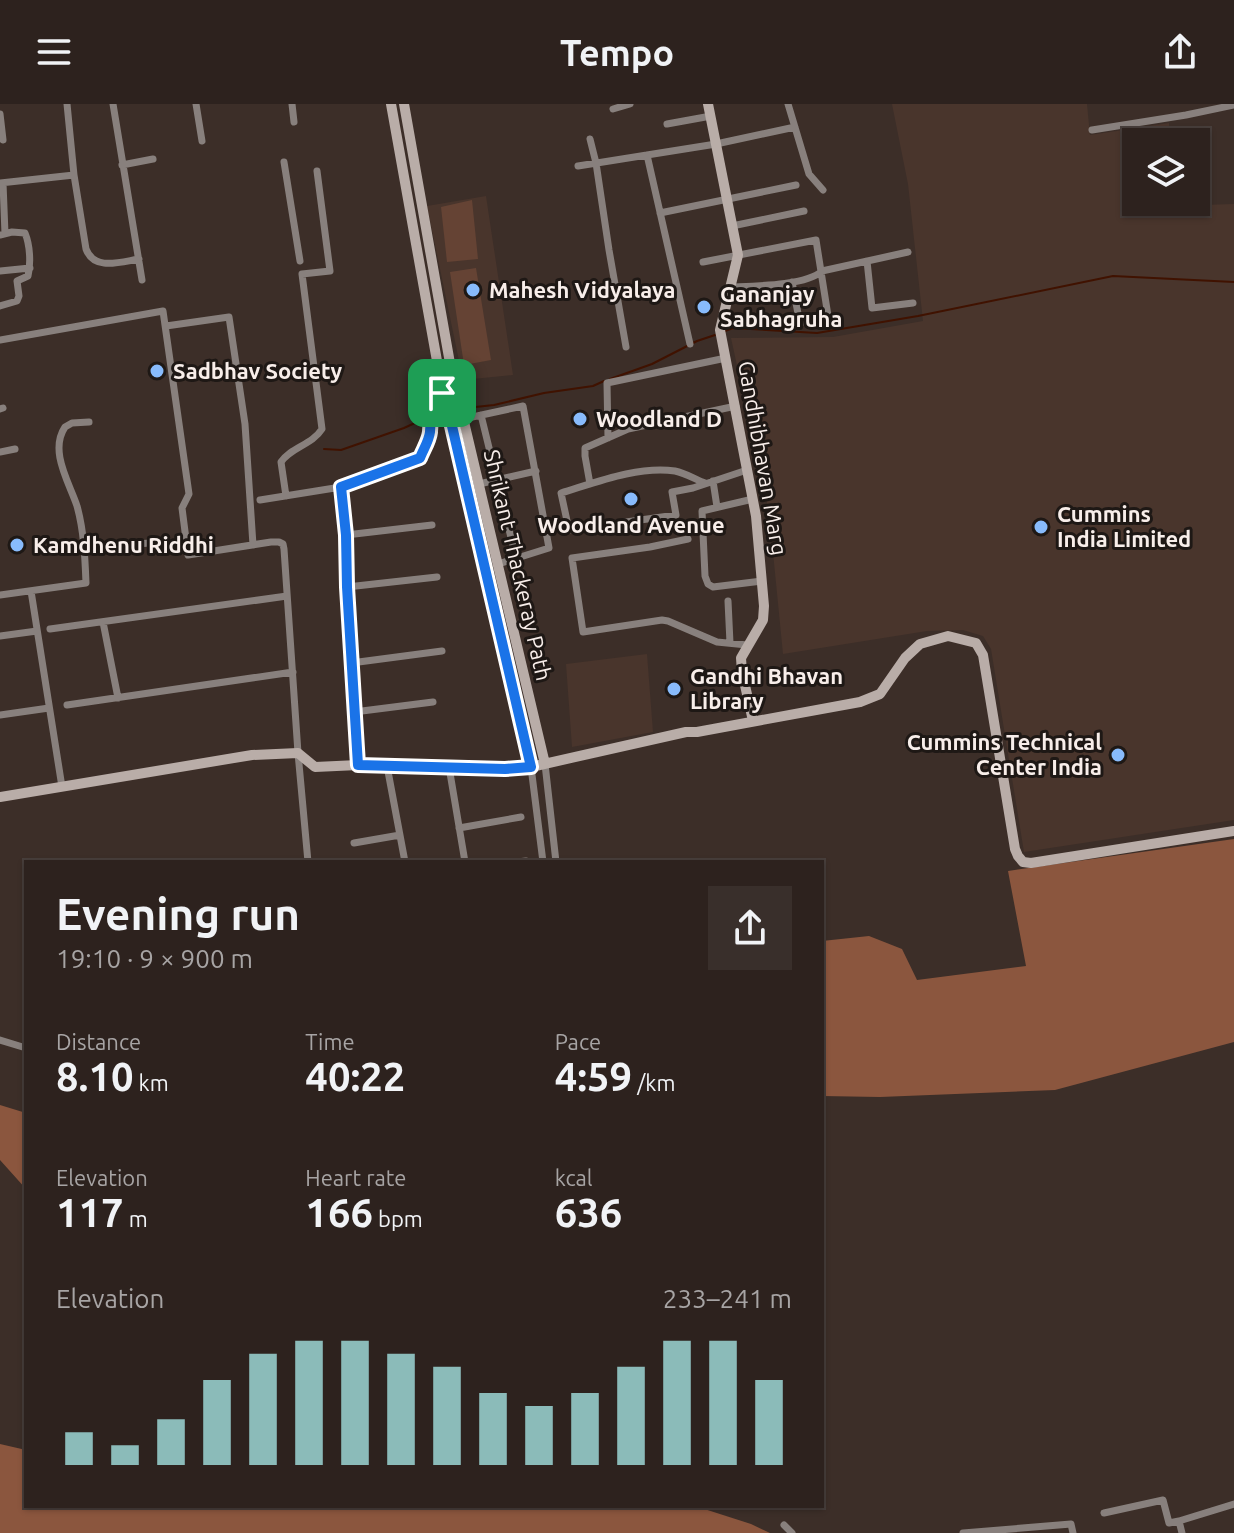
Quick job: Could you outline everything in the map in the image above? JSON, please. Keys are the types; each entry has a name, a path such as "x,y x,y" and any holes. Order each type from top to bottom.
{"street":[{"path":"67,104 74,175 89,257 96,263 139,259"},
{"path":"113,104 142,280"},
{"path":"196,104 202,141"},
{"path":"292,104 294,122"},
{"name":"Shrikant Thackeray Path","path":"391,104 443,397 531,767"},
{"name":"Shrikant Thackeray Path","path":"404,104 456,397 545,764"},
{"path":"613,109 630,104"},
{"path":"788,104 809,174 823,190"},
{"path":"1188,104 1194,113"},
{"path":"1092,130 1234,105"},
{"path":"667,124 709,110"},
{"name":"Gandhibhavan Marg","path":"709,110 738,255 721,333 756,516 762,581 763,620 741,658 753,721"},
{"path":"0,114 3,140"},
{"path":"578,166 716,144 795,127"},
{"path":"590,139 626,347"},
{"path":"647,155 690,344"},
{"path":"122,165 153,159"},
{"path":"284,162 300,261"},
{"path":"286,496 281,462 286,454 316,439 322,429 302,274 330,271 317,171"},
{"path":"0,306 17,301 17,281 28,276 30,268 25,233 3,234 1,183 74,175"},
{"path":"660,213 796,185"},
{"path":"732,226 804,211"},
{"path":"703,262 816,240 829,322"},
{"path":"731,287 792,282 816,276 822,271 908,252"},
{"path":"867,261 872,308 913,303"},
{"path":"0,271 30,268"},
{"path":"792,282 800,324"},
{"path":"0,340 163,311 189,494 182,508 188,555 253,545 283,544 308,860"},
{"path":"166,326 229,317 245,424 253,545"},
{"path":"608,438 607,383 726,358"},
{"path":"260,500 341,487 420,458 430,434 432,407 443,397"},
{"path":"462,416 523,406 549,548 498,564"},
{"path":"590,484 585,448 628,429 736,406"},
{"path":"481,415 516,558"},
{"path":"0,595 86,583 77,507 58,441 65,427 72,423 89,422"},
{"path":"0,452 15,449"},
{"path":"709,482 678,472 639,472 561,493 569,530 676,515 672,492 709,482 747,470"},
{"path":"479,484 536,471"},
{"path":"709,482 717,507"},
{"path":"341,487 358,765"},
{"path":"753,499 702,511 705,576 713,587 762,581"},
{"path":"346,535 432,525"},
{"path":"688,539 572,558 583,632 662,620 717,642 747,645"},
{"path":"84,548 150,543"},
{"path":"347,587 437,577"},
{"path":"31,591 62,787"},
{"path":"50,629 287,596"},
{"path":"728,601 730,643"},
{"path":"103,622 118,698"},
{"path":"0,636 37,631"},
{"path":"0,797 252,755 298,753 315,767 531,767 686,732 860,702 880,694 905,658 920,644 948,636 976,643 983,655 1015,849 1023,862 1234,831"},
{"path":"351,663 442,651"},
{"path":"67,705 293,672"},
{"path":"354,712 433,702"},
{"path":"0,715 49,708"},
{"path":"545,764 556,860"},
{"path":"387,766 405,860"},
{"path":"449,767 465,860"},
{"path":"531,767 543,860"},
{"path":"459,828 521,817"},
{"path":"539,829 552,827"},
{"path":"354,843 400,835"},
{"path":"0,1040 24,1047"},
{"path":"1104,1513 1163,1500 1169,1523 1234,1504"},
{"path":"1179,1521 1182,1533"},
{"path":"963,1533 1071,1524 1073,1533"},
{"path":"784,1525 792,1533"}],"shaded area":[{"path":"892,104 1087,104 1090,135 1122,130 1122,216 1210,216 1210,205 1234,204 1234,820 1024,852 991,649 983,636 963,630 927,631 783,654 769,512 731,338 833,337 923,321 908,184"},
{"path":"1169,123 1169,128 1136,128"},
{"name":"Mahesh Vidyalaya","path":"486,196 513,375 463,380 427,206"},
{"path":"472,200 478,259 447,262 441,207"},
{"path":"476,268 491,360 464,365 450,272"},
{"path":"647,654 653,732 572,747 566,664"},
{"path":"1234,839 1234,1042 1055,1090 880,1097 824,1096 824,941 869,936 902,949 917,980 1026,966 1008,871"},
{"path":"0,1105 24,1112 24,1187 0,1160"},
{"path":"0,1444 24,1450 24,1508 701,1508 770,1533 0,1533"}],"waterway":[{"path":"725,331 733,328 817,333 918,316 1113,276 1234,282"},
{"path":"610,379 715,335"},
{"path":"466,408 593,386 604,381"},
{"path":"324,449 341,450 428,417"}],"place":[{"name":"Mahesh Vidyalaya","path":"473,290"},
{"name":"Gananjay Sabhagruha","path":"704,307"},
{"name":"Sadbhav Society","path":"157,371"},
{"name":"Woodland D","path":"580,419"},
{"name":"Woodland Avenue","path":"631,499"},
{"name":"Cummins India Limited","path":"1041,527"},
{"name":"Kamdhenu Riddhi","path":"17,545"},
{"name":"Gandhi Bhavan Library","path":"674,689"},
{"name":"Cummins Technical Center India","path":"1118,755"}],"route":[{"path":"442,393 531,767 358,765 341,487 420,458 430,434 432,407 442,393"}]}
